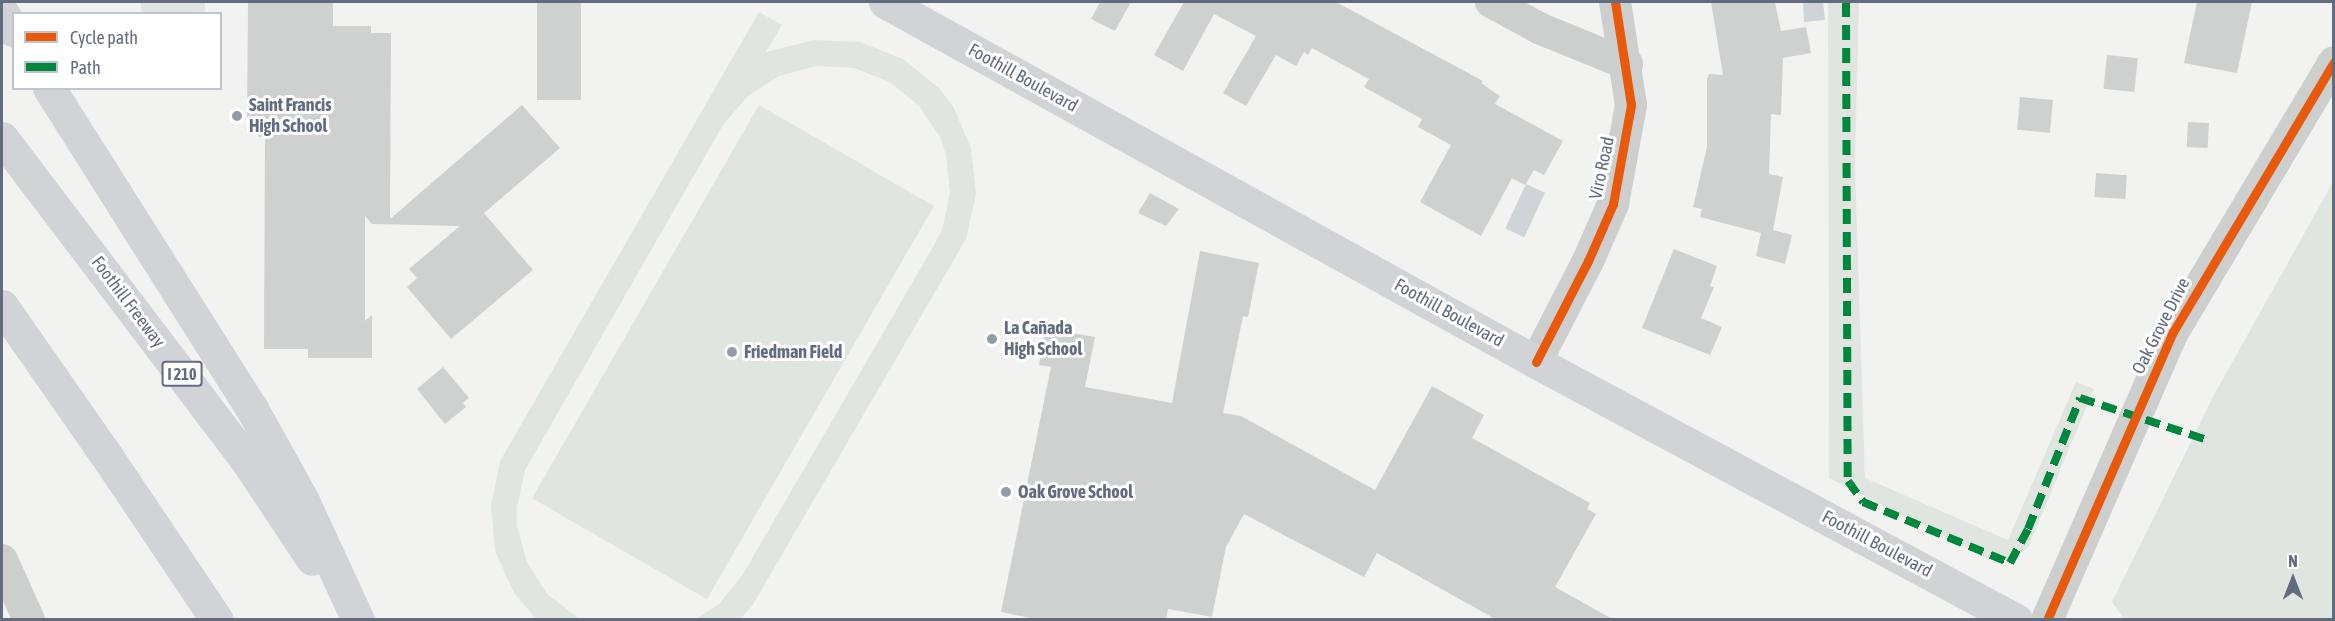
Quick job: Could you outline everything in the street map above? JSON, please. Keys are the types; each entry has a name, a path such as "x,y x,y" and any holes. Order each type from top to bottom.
{"main road":[{"name":"Foothill Boulevard","path":"885,2 1536,362 2016,620"},
{"path":"2,12 12,28"},
{"path":"51,90 251,407 303,501 358,620"},
{"name":"Foothill Freeway","path":"2,138 244,458 319,569 348,620"},
{"path":"2,306 217,620"}],"street":[{"path":"1491,2 1541,29 1627,64"},
{"name":"Viro Road","path":"1536,362 1588,261 1613,204 1631,105 1627,64 1616,2"},
{"name":"Oak Grove Drive","path":"2047,620 2173,332 2334,62"},
{"path":"2,560 29,620"}],"shaded area":[{"path":"141,2 205,2 205,12 141,12"},
{"path":"1803,2 1823,2 1825,20 1804,22"},
{"path":"1828,2 1859,2 1855,166 1865,478 2008,540 2076,382 2094,389 2028,548 2005,560 1989,559 1829,478"},
{"path":"759,12 782,25 766,52 814,40 860,42 903,59 939,88 953,106 971,148 976,194 966,239 752,606 740,619 696,619 719,604 743,574 933,247 942,230 950,193 946,155 940,137 919,106 890,82 854,68 816,66 779,76 748,96 723,125 525,470 517,507 517,526 527,562 547,594 580,619 536,619 514,593 495,551 491,505 500,461"},
{"name":"Friedman Field","path":"759,105 934,206 707,599 532,498"},
{"path":"2333,182 2333,619 2124,619 2112,602 2215,393"},
{"path":"1526,184 1545,193 1524,237 1505,228"}],"building":[{"path":"248,2 333,2 333,26 371,26 371,33 391,33 390,219 522,105 560,148 484,213 533,270 451,339 407,287 417,278 409,269 460,226 372,224 365,216 365,321 372,315 372,358 308,358 308,349 264,349 265,137 259,137 259,119 247,119"},
{"path":"537,2 581,2 581,100 537,100"},
{"path":"1100,2 1131,2 1115,31 1091,19"},
{"path":"1184,2 1336,2 1483,81 1481,83 1500,96 1495,104 1563,141 1544,175 1534,170 1525,185 1512,178 1481,236 1420,202 1451,145 1418,127 1422,119 1364,87 1369,79 1312,48 1308,55 1304,52 1296,66 1276,55 1246,106 1223,93 1256,36 1214,14 1183,71 1154,55"},
{"path":"1711,2 1775,2 1781,31 1806,27 1811,53 1783,58 1781,115 1771,114 1769,174 1783,177 1773,230 1792,235 1785,264 1756,256 1761,233 1700,217 1702,209 1693,207 1707,147 1707,79 1709,74 1723,75"},
{"path":"2197,2 2252,2 2237,73 2184,63"},
{"path":"2107,55 2138,58 2134,92 2103,89"},
{"path":"2020,97 2053,100 2050,133 2017,130"},
{"path":"2188,122 2209,123 2208,148 2187,147"},
{"path":"2096,173 2127,175 2125,199 2094,197"},
{"path":"1150,193 1179,209 1166,226 1138,213"},
{"path":"1674,249 1717,266 1710,286 1714,287 1701,318 1722,327 1710,355 1642,328"},
{"path":"1200,251 1259,263 1248,317 1243,316 1223,413 1241,416 1375,490 1432,386 1484,415 1472,438 1590,503 1587,509 1596,514 1555,587 1614,620 1497,620 1377,553 1364,577 1244,514 1226,547 1212,617 1168,609 1166,620 1040,620 1001,612 1051,367 1039,365 1046,328 1095,337 1085,387 1172,403"},
{"path":"443,367 469,398 463,403 466,407 445,424 417,389"}],"marked path":[{"path":"1846,2 1848,481 1863,502 2010,563 2028,529 2080,398 2207,440"}],"cycle path":[{"path":"1536,362 1588,261 1613,204 1631,105 1615,2"},
{"path":"2047,620 2173,332 2334,62"}],"place":[{"name":"Saint Francis High School","path":"237,116"},
{"name":"La Cañada High School","path":"992,339"},
{"name":"Friedman Field","path":"732,352"},
{"name":"Oak Grove School","path":"1006,492"}]}
